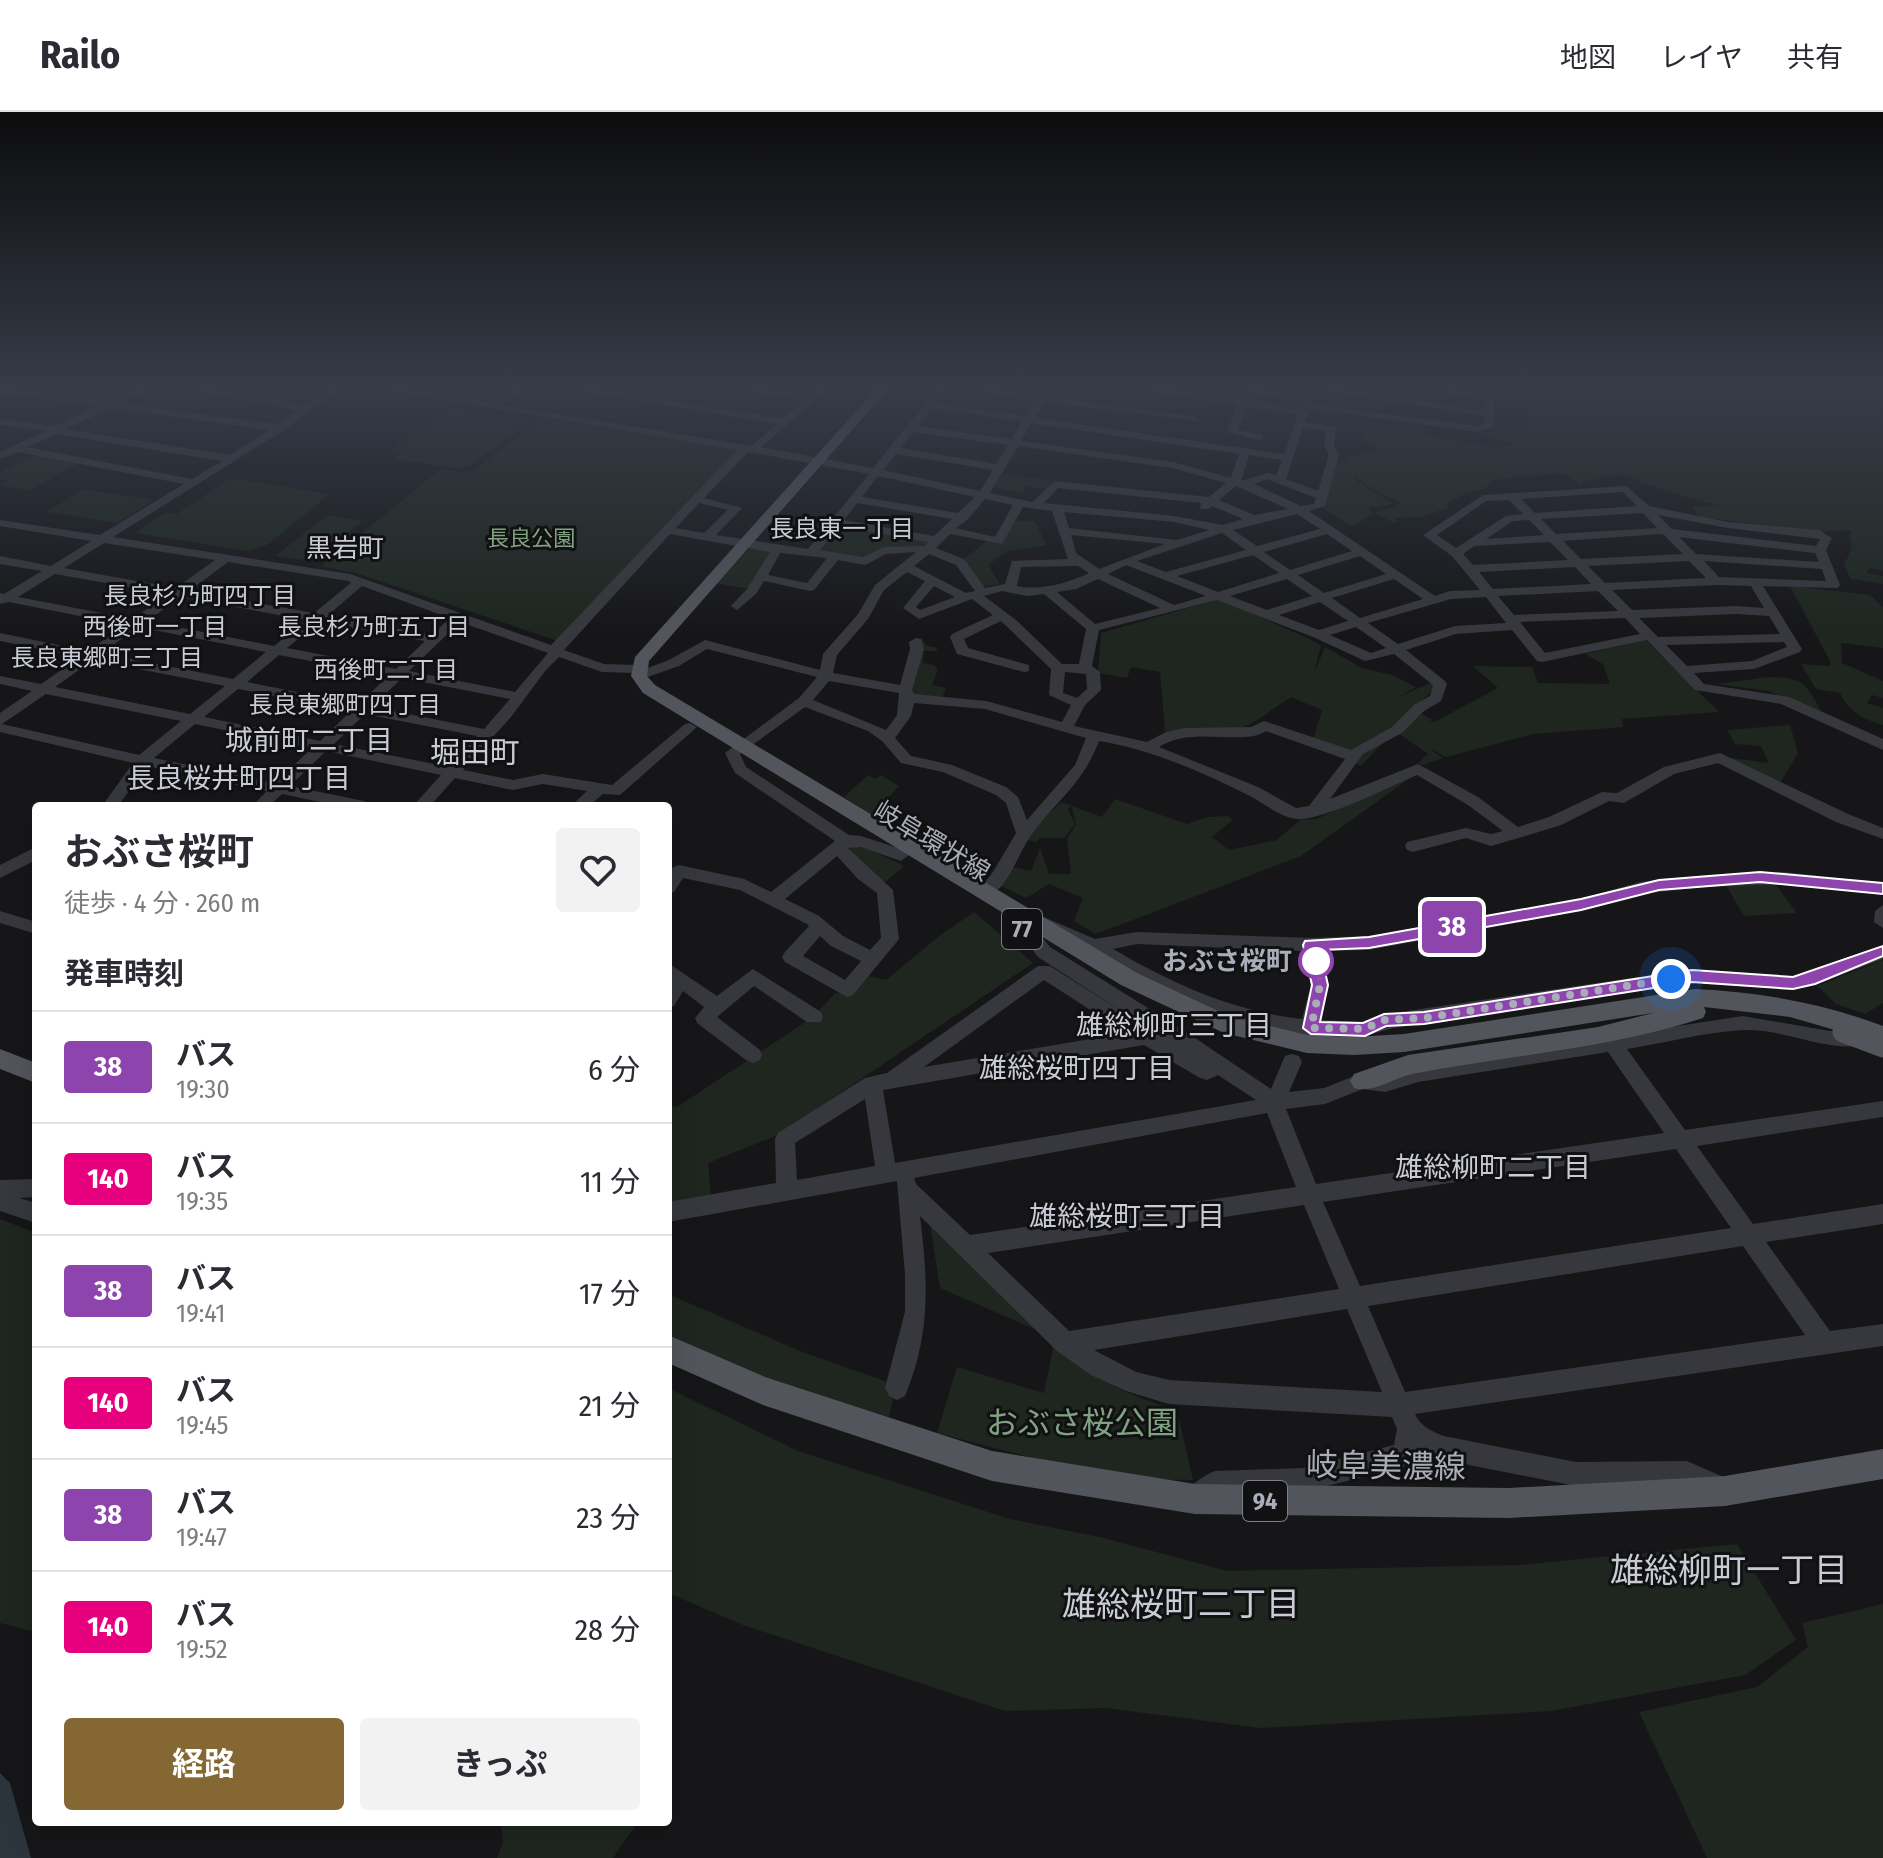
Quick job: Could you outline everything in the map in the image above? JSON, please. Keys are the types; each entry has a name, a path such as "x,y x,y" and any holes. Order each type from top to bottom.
{"main road":[{"path":"634,672 628,659 803,469"},
{"name":"岐阜環状線","path":"1030,926 901,855 843,836 738,750 649,689 634,672 626,679 637,694 690,727 738,750 986,891 1030,926 1120,988 1184,1022 1260,1048 1308,1055 1407,1056 1695,1005 1848,1028 1879,1039"},
{"name":"77","path":"1365,1029 1447,1025 1655,994 1695,1005"},
{"name":"77","path":"1362,1081 1408,1065 1598,1036 1695,1005"},
{"path":"0,1059 32,1071"},
{"name":"岐阜美濃線","path":"672,1351 763,1391 992,1466 1195,1499 1509,1503 1725,1491 1880,1462"}],"street":[{"path":"125,469 195,483"},
{"path":"2,599 216,469"},
{"path":"425,802 520,697 556,650 695,499 726,469"},
{"path":"863,469 1035,506 1186,521 1224,529 1435,678 1440,684 1436,698 1419,708 1397,730 1358,751 1314,810"},
{"path":"812,552 877,469"},
{"path":"738,750 804,701 826,676 830,654 863,616 879,588 964,517 999,469"},
{"path":"1035,506 1063,469"},
{"path":"1075,469 1126,476 1172,469"},
{"path":"1075,469 1126,476 1211,501 1253,519"},
{"path":"1188,469 1240,484 1298,509 1433,600"},
{"path":"1240,484 1244,469"},
{"path":"1280,481 1284,469"},
{"path":"932,580 909,608 919,615 974,595 1010,589 1048,591 1072,586 1126,561 1253,519 1319,506 1330,469"},
{"path":"1186,521 1240,484 1262,477 1322,497"},
{"path":"1716,581 1626,489 1483,498 1429,535 1456,553 1542,658 1651,639 1788,638"},
{"path":"1512,496 1700,687 1784,700 1883,745"},
{"path":"695,499 736,508 707,537"},
{"path":"854,499 964,517"},
{"path":"949,530 998,541 1020,503"},
{"path":"1057,507 1071,555 1098,574 1170,608"},
{"path":"1318,634 1450,595 1716,581 1834,585 1820,550 1826,538 1819,534 1728,525 1646,509 1510,518 1456,553"},
{"path":"835,522 933,545 959,561 974,595"},
{"path":"0,523 228,557 361,581 602,668 634,672 674,663 705,644 907,694 986,705 1094,736 1133,742 1253,791 1293,813 1314,810 1418,769 1473,801 1516,833"},
{"path":"667,530 804,554 812,552 865,561 869,556 933,545"},
{"path":"1168,575 1329,530"},
{"path":"1064,531 1167,541 1176,545"},
{"path":"1472,543 1668,532 1820,550"},
{"path":"737,606 777,549"},
{"path":"1093,628 1361,552"},
{"path":"760,577 810,587 835,556"},
{"path":"0,720 228,557"},
{"path":"1468,569 1693,557 1826,566"},
{"path":"0,560 434,639"},
{"path":"1126,561 1318,634 1370,658 1455,630 1513,622 1737,610 1774,613"},
{"path":"1010,589 1016,564 1080,562"},
{"path":"907,567 974,595 1002,616 1058,668 1085,668 1093,672 1094,690 1079,703 1066,728"},
{"path":"1267,614 1395,575"},
{"path":"114,802 144,759 361,581"},
{"path":"1683,670 1754,665 1795,649 1754,581"},
{"path":"1048,591 1093,628"},
{"path":"2,599 520,697"},
{"path":"264,802 459,616"},
{"path":"1002,616 957,637 962,651 1024,668"},
{"path":"1085,668 1093,628"},
{"path":"0,637 488,734"},
{"path":"887,738 904,716 916,642"},
{"path":"1006,663 1031,643"},
{"path":"1058,668 1056,695 1079,703"},
{"path":"0,680 513,785 543,779 615,791 690,727"},
{"path":"804,701 873,728 887,738 906,760 947,768 1001,791 1013,801 1024,833"},
{"path":"1148,748 1160,738 1175,734 1254,732 1264,725 1355,757"},
{"path":"0,728 62,744 345,802"},
{"path":"986,891 999,876 1024,833 1082,766 1094,736"},
{"path":"1413,846 1466,833 1491,840 1516,833 1555,821 1607,796 1619,799 1669,770 1720,758 1842,818 1883,834"},
{"path":"584,802 600,789"},
{"path":"772,900 843,836 864,875 885,890 890,939 847,990 841,990 791,957 819,926"},
{"path":"0,872 32,855"},
{"path":"672,882 679,871 744,885 873,959"},
{"path":"1096,945 1137,938 1311,945 1369,943 1581,905 1659,885 1760,877 1883,889"},
{"path":"1883,911 1883,922"},
{"path":"0,917 32,927"},
{"path":"1030,926 1065,929 1153,980 1203,1004 1309,1032 1365,1029 1384,1020 1424,1018 1692,976 1793,983 1883,952"},
{"path":"1030,926 1044,952 1275,1102"},
{"path":"1309,1032 1320,985 1311,945"},
{"path":"787,1191 785,1139 880,1083 1044,971 1149,1039 1207,1072 1218,1064"},
{"path":"675,974 717,1006"},
{"path":"753,1055 704,1018 753,976 814,1017"},
{"path":"672,1211 787,1191 899,1177 1238,1112 1275,1102 1325,1096 1362,1081 1385,1084 1418,1074 1743,1023 1786,1027 1847,1043 1879,1039 1883,1055"},
{"path":"880,1083 1173,1033"},
{"path":"1613,1044 1826,1345"},
{"path":"1195,1499 1215,1483 1303,1480 1402,1455 1409,1443 1409,1429 1279,1122 1275,1102 1292,1062"},
{"path":"880,1083 916,1274 916,1312 897,1388"},
{"path":"967,1246 1883,1109"},
{"path":"899,1177 1065,1343 1099,1367 1134,1383 1169,1392 1398,1405 1883,1335"},
{"path":"0,1189 32,1188"},
{"path":"0,1201 32,1212"},
{"path":"1065,1343 1883,1214"},
{"path":"1409,1429 1426,1442 1444,1448 1561,1471 1587,1474 1687,1473 1725,1491"}],"green space":[{"path":"67,469 30,490 0,486 5,480 0,479 0,472"},
{"name":"長良公園","path":"440,469 470,473 475,469 720,469 558,641 356,573 321,566"},
{"path":"1333,469 1883,469 1883,571 1870,568 1866,573 1883,576 1883,584 1851,579 1844,566 1852,547 1849,535 1852,532 1849,530 1822,532 1699,517 1692,507 1719,505 1623,475 1583,481 1581,485 1565,474 1494,480 1484,489 1466,493 1447,504 1450,508 1424,516 1393,517 1398,521 1395,523 1374,513 1400,503 1366,485 1354,474 1356,481 1394,504 1369,508 1373,514 1352,526 1322,508"},
{"path":"1000,473 1053,481 1047,490 1027,486 1022,493 993,487"},
{"path":"231,478 330,494 267,545 249,551 134,533 165,513 177,514"},
{"path":"83,489 154,500 117,523 47,512"},
{"path":"328,515 363,521 312,561 275,556"},
{"path":"1014,521 1035,521 1046,545 1007,551 988,565 1000,584 981,587 962,560"},
{"path":"837,525 930,541 924,546 879,551 863,558 818,551"},
{"path":"751,547 771,552 749,589 716,583"},
{"path":"1790,586 1870,595 1883,607 1883,648 1841,643 1842,663 1883,681 1883,698 1872,695 1867,703 1883,708 1883,725 1857,714 1840,693 1816,689 1801,664 1830,666 1830,661"},
{"path":"1220,599 1316,642 1321,646 1314,673 1325,647 1362,668 1392,675 1416,687 1397,698 1434,681 1433,689 1361,766 1312,743 1322,710 1291,697 1251,724 1239,728 1165,731 1160,672 1131,667 1127,678 1098,673 1101,633"},
{"path":"921,637 927,646 935,647 938,651 924,651 923,663 934,665 938,670 932,685 946,688 942,698 912,695 909,690"},
{"path":"1646,640 1719,712 1622,719 1623,727 1534,734 1446,757 1427,747 1443,758 1422,765 1418,763 1428,754 1398,733 1419,713 1433,720 1428,723 1436,721 1498,688 1473,666 1532,667 1538,683 1610,684 1603,664 1585,654"},
{"path":"1768,677 1802,683 1822,712 1768,691 1718,684"},
{"path":"1790,725 1798,753 1780,783 1735,763 1731,758 1769,763 1761,746 1735,744 1727,730"},
{"path":"868,775 876,779 881,775 899,786 873,815 844,797"},
{"path":"1413,776 1301,856 1096,934 1074,921 1083,898 1049,884 1026,898 999,885 1008,866 1031,871 1040,848 1049,874 1071,874 1067,839 1076,824 1071,806 1102,817 1115,799 1187,824 1208,817 1228,816 1233,820 1212,837 1229,850 1277,840 1300,820 1316,819"},
{"path":"1061,802 1071,806 1068,810 1075,824 1064,838 1040,838 1037,842 1023,839"},
{"path":"857,843 904,866 884,883 848,849"},
{"path":"1773,881 1797,913 1744,916 1724,882"},
{"path":"974,912 1033,963 778,1135 708,1163 711,1197 672,1202 672,1106 677,1107 813,1017 835,993 846,994 863,975 886,980"},
{"path":"1883,960 1883,1003 1865,1014 1836,1004 1817,986"},
{"path":"0,1219 32,1231 32,1631 0,1623"},
{"path":"930,1224 1044,1333 940,1288"},
{"path":"672,1296 800,1351 896,1385 889,1417 788,1387 672,1342"},
{"name":"おぶさ桜公園","path":"1054,1344 1111,1384 1177,1410 1193,1480 1135,1479 1053,1463 937,1433 957,1367 1044,1393"},
{"path":"672,1390 798,1451 1010,1519 1104,1538 1227,1571 1520,1565 1737,1544 1796,1640 1745,1675 1551,1711 1261,1728 1106,1708 1005,1711 743,1625 672,1595"},
{"path":"1883,1604 1883,1858 1707,1858 1639,1712 1757,1687 1808,1647 1802,1623"},
{"path":"501,1826 635,1826 613,1858 497,1858 503,1842"}],"shaded area":[{"path":"0,1773 10,1783 31,1858 0,1858"}],"bus line":[{"name":"38","path":"1883,889 1760,877 1659,885 1581,905 1369,943 1311,945 1319,968 1320,985 1311,1028 1365,1029 1384,1020 1424,1018 1692,976 1793,983 1883,952"}],"place":[{"name":"おぶさ桜町","path":"1316,961"}],"district":[{"name":"長良東一丁目","path":"842,529"},
{"name":"黒岩町","path":"345,548"},
{"name":"長良杉乃町四丁目","path":"200,596"},
{"name":"西後町一丁目","path":"155,627"},
{"name":"長良杉乃町五丁目","path":"374,627"},
{"name":"長良東郷町三丁目","path":"107,658"},
{"name":"西後町二丁目","path":"386,670"},
{"name":"長良東郷町四丁目","path":"345,705"},
{"name":"城前町二丁目","path":"309,740"},
{"name":"堀田町","path":"475,753"},
{"name":"長良桜井町四丁目","path":"239,778"},
{"name":"雄総柳町三丁目","path":"1174,1025"},
{"name":"雄総桜町四丁目","path":"1077,1068"},
{"name":"雄総柳町二丁目","path":"1493,1167"},
{"name":"雄総桜町三丁目","path":"1127,1216"},
{"name":"雄総柳町一丁目","path":"1729,1570"},
{"name":"雄総桜町二丁目","path":"1181,1604"}],"route":[{"path":"1316,961 1320,985 1311,1028 1365,1029 1384,1020 1424,1018 1671,979"}]}
